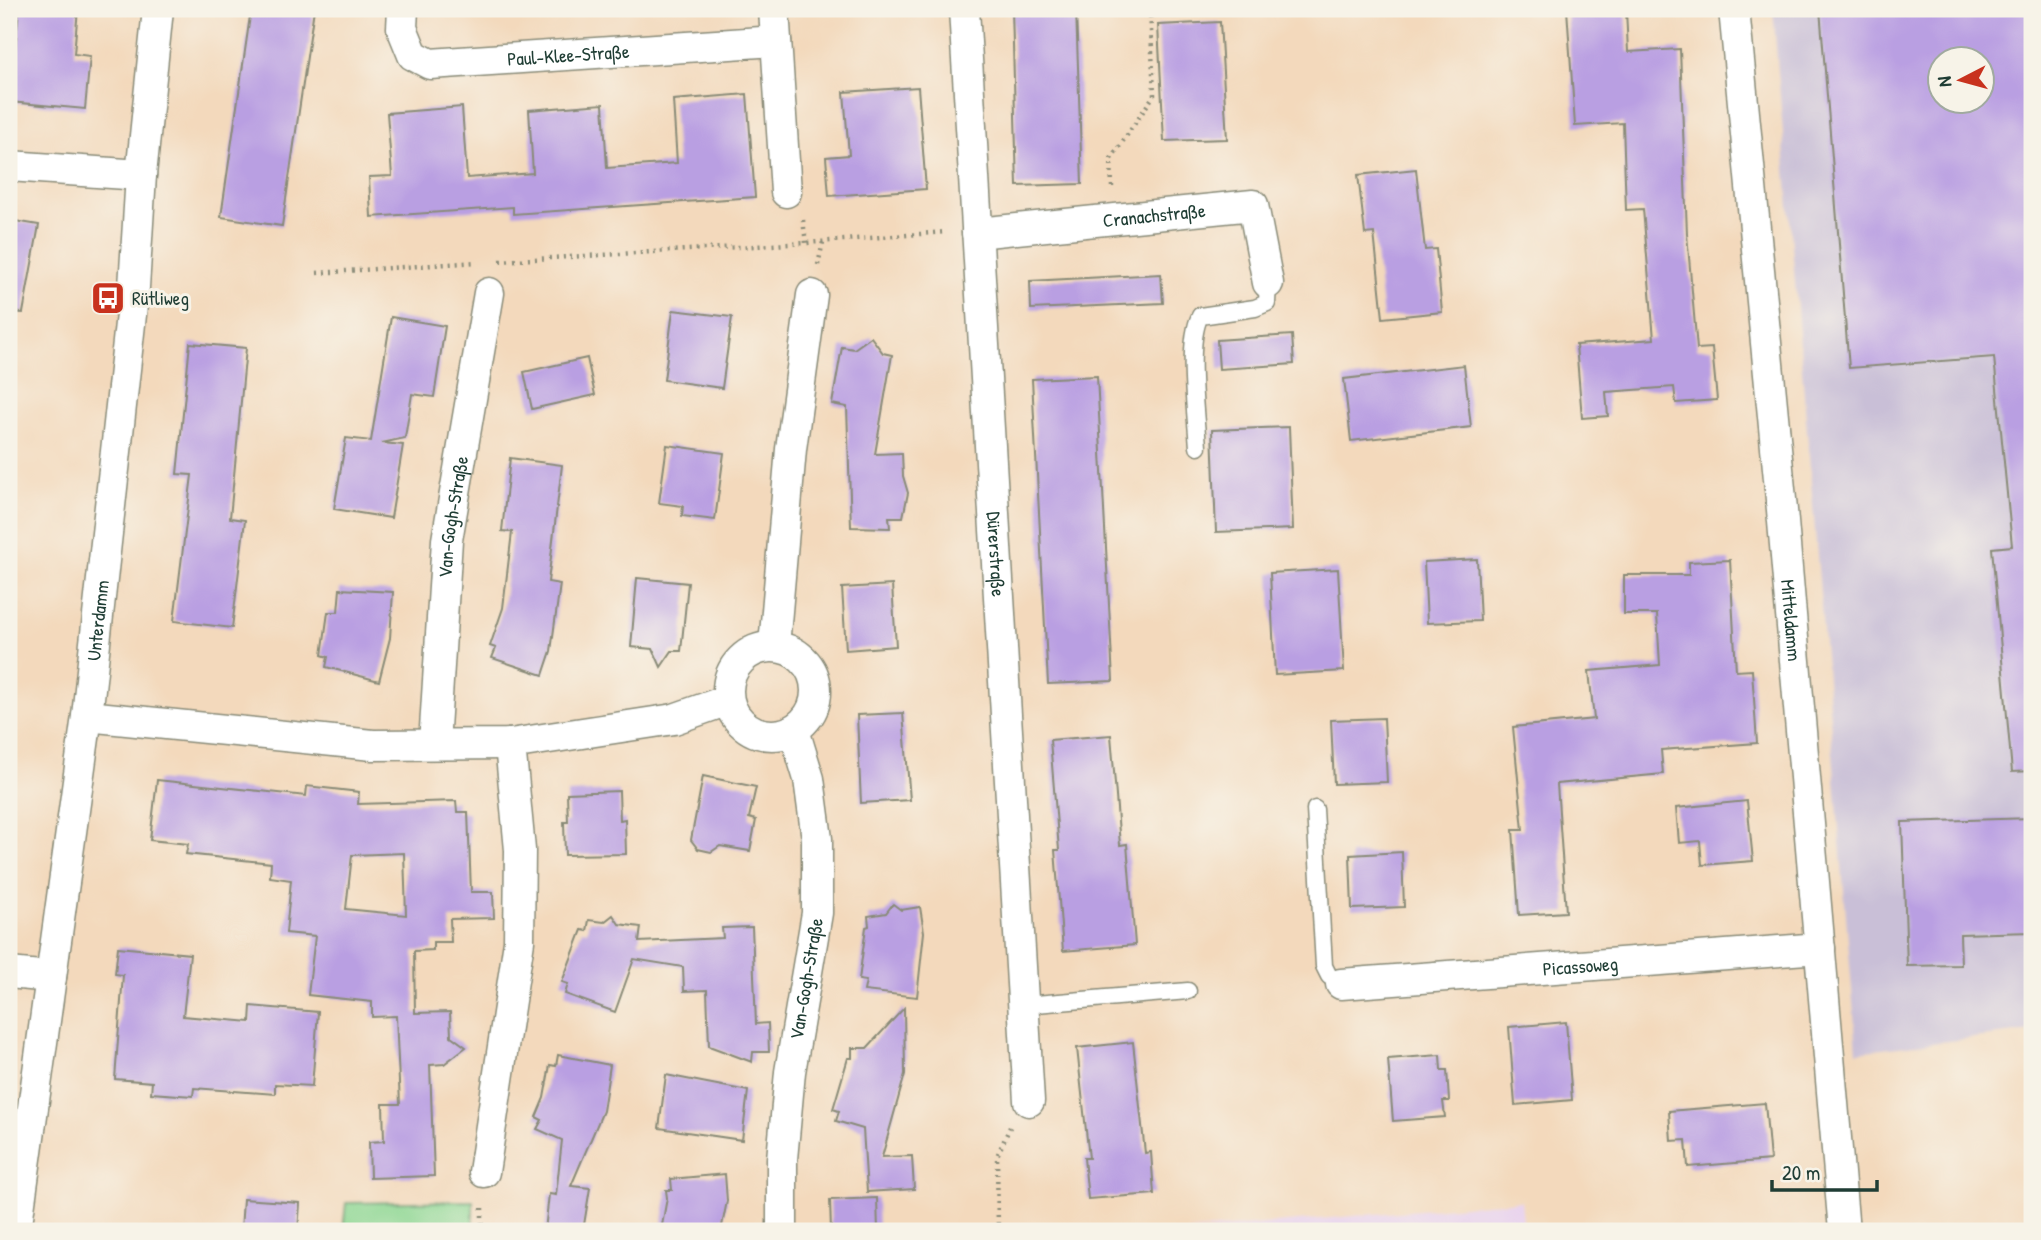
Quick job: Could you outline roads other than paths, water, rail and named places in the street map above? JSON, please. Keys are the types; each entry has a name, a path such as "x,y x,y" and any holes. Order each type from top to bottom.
{"street":[{"name":"Unterdamm","path":"16,1231 87,716 134,287 141,175 158,9"},
{"name":"Paul-Klee-Straße","path":"403,9 402,28 413,55 430,64 776,41"},
{"path":"774,9 786,192"},
{"name":"Dürerstraße","path":"964,9 1029,1101"},
{"name":"Mitteldamm","path":"1734,9 1780,496 1844,1231"},
{"path":"9,166 141,175"},
{"name":"Cranachstraße","path":"977,233 1253,205 1268,283"},
{"name":"Van-Gogh-Straße","path":"434,744 447,540 489,293"},
{"path":"774,646 791,449 812,295"},
{"path":"774,646 793,651 807,663 815,680 816,700 809,717 794,730 778,736 761,735 746,728 734,715 728,700 729,679 738,661 754,650 774,646"},
{"path":"87,716 373,745 510,744 674,719 728,700"},
{"name":"Van-Gogh-Straße","path":"782,1231 782,1159 790,1072 817,913 817,839 809,779 794,730"},
{"path":"484,1172 519,941 520,850 510,744"},
{"name":"Picassoweg","path":"1341,984 1820,948"},
{"path":"9,973 51,977"}],"lane":[{"path":"1198,447 1193,366 1195,325 1200,316 1255,308 1267,303 1268,283"},
{"path":"1315,809 1324,966 1329,976 1341,984"},
{"path":"1024,1005 1188,991"}],"place":[{"name":"Rütliweg","path":"108,298"}]}
